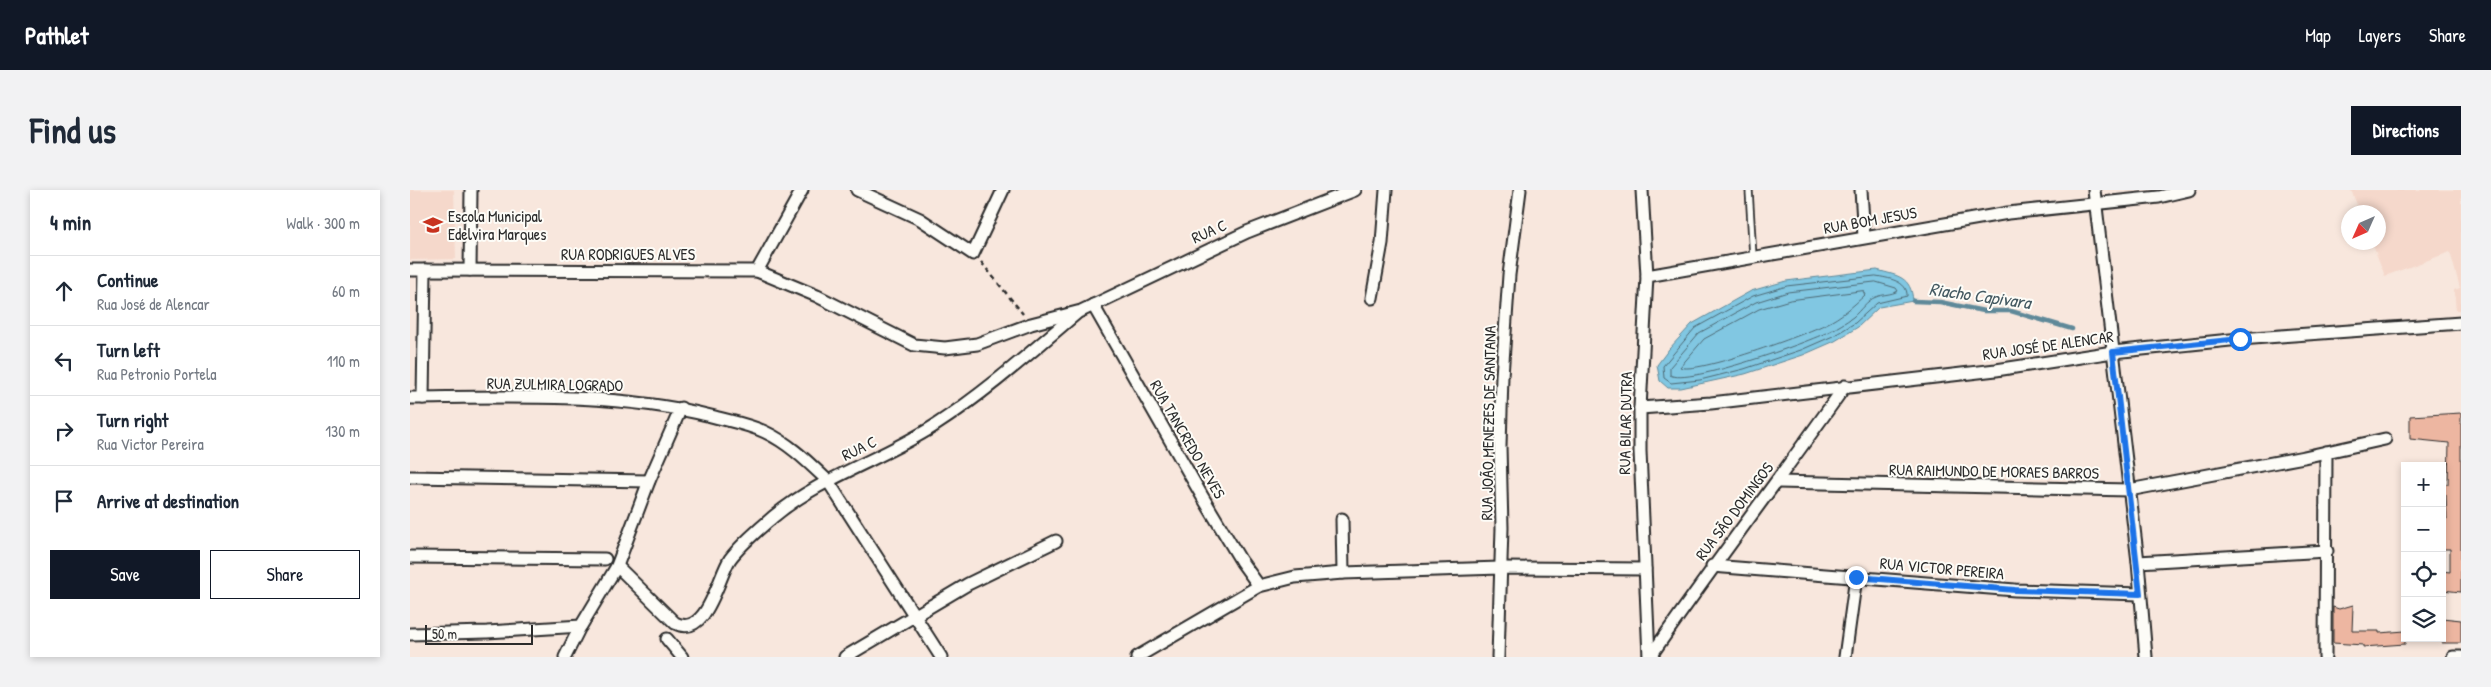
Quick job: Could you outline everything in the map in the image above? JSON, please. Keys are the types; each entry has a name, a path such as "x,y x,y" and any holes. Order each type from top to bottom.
{"street":[{"path":"470,270 471,190"},
{"path":"756,271 802,190"},
{"path":"857,190 920,219 973,254 1003,190"},
{"name":"RUA C","path":"756,271 817,296 914,345 945,348 977,344 1031,324 1081,311 1247,232 1355,190"},
{"path":"1372,298 1382,242 1386,190"},
{"name":"RUA JOÃO MENEZES DE SANTANA","path":"1498,657 1502,376 1509,275 1520,190"},
{"name":"RUA BILAR DUTRA","path":"1642,190 1647,276 1640,408 1649,657"},
{"path":"1860,190 1864,237"},
{"path":"2094,190 2138,562 2146,657"},
{"name":"RUA BOM JESUS","path":"1647,276 2008,213 2159,197 2189,190"},
{"name":"RUA RODRIGUES ALVES","path":"410,270 756,271"},
{"path":"423,398 425,270"},
{"name":"RUA TANCREDO NEVES","path":"1093,305 1202,496 1241,561 1259,586"},
{"name":"RUA C","path":"617,566 675,623 683,626 696,622 712,600 728,562 736,550 786,506 828,481 870,463 934,426 1016,366 1081,311"},
{"name":"RUA JOSÉ DE ALENCAR","path":"1640,408 1711,403 1996,370 2113,352 2260,338 2461,323"},
{"name":"RUA SÃO DOMINGOS","path":"1649,657 1712,566 1778,482 1845,386"},
{"name":"RUA ZULMIRA LOGRADO","path":"410,398 608,399 681,408 745,424 766,433 804,458 828,481 941,657"},
{"path":"565,657 577,628 617,566 649,480 681,408"},
{"name":"RUA RAIMUNDO DE MORAES BARROS","path":"1778,482 2129,490 2385,439"},
{"path":"2325,657 2326,452"},
{"path":"410,477 649,480"},
{"path":"1342,519 1343,573"},
{"path":"845,657 968,584 1056,541"},
{"path":"2138,562 2327,551"},
{"path":"410,557 605,559"},
{"name":"RUA VICTOR PEREIRA","path":"1712,566 2015,590 2140,594"},
{"path":"1137,657 1259,586 1295,577 1343,573 1500,568 1645,569"},
{"path":"1846,657 1856,577"},
{"path":"410,634 577,628"},
{"path":"667,639 682,657"},
{"path":"2453,657 2461,657"}],"lane":[{"path":"1750,190 1753,256"}],"path":[{"path":"973,254 998,281 1031,324"}],"shaded area":[{"name":"Escola Municipal Edelvira Marques","path":"410,190 454,190 456,259 410,260"},
{"path":"2351,190 2461,190 2461,310 2456,310 2454,290 2460,288 2450,252 2385,276 2375,250 2386,250 2386,205 2357,205"}],"water":[{"path":"1877,270 1902,278 1909,286 1913,301 1879,307 1858,327 1835,341 1803,355 1745,374 1681,388 1668,388 1660,381 1657,365 1692,324 1751,291 1786,281"}],"building":[{"path":"2461,413 2461,592 2446,590 2446,572 2450,572 2450,549 2446,549 2446,484 2448,484 2449,443 2410,439 2410,416"},
{"path":"2353,605 2352,631 2379,631 2379,633 2401,631 2401,642 2405,642 2405,644 2363,647 2363,645 2333,643 2333,607 2339,609"},
{"path":"2446,618 2461,620 2461,643 2442,643 2446,642"}],"waterway":[{"name":"Riacho Capivara","path":"1913,301 1940,302 1984,311 2011,311 2072,329"}],"place":[{"name":"Escola Municipal Edelvira Marques","path":"433,225"}],"route":[{"path":"1856,577 2080,594 2140,594 2138,562 2113,352 2240,339"}]}
